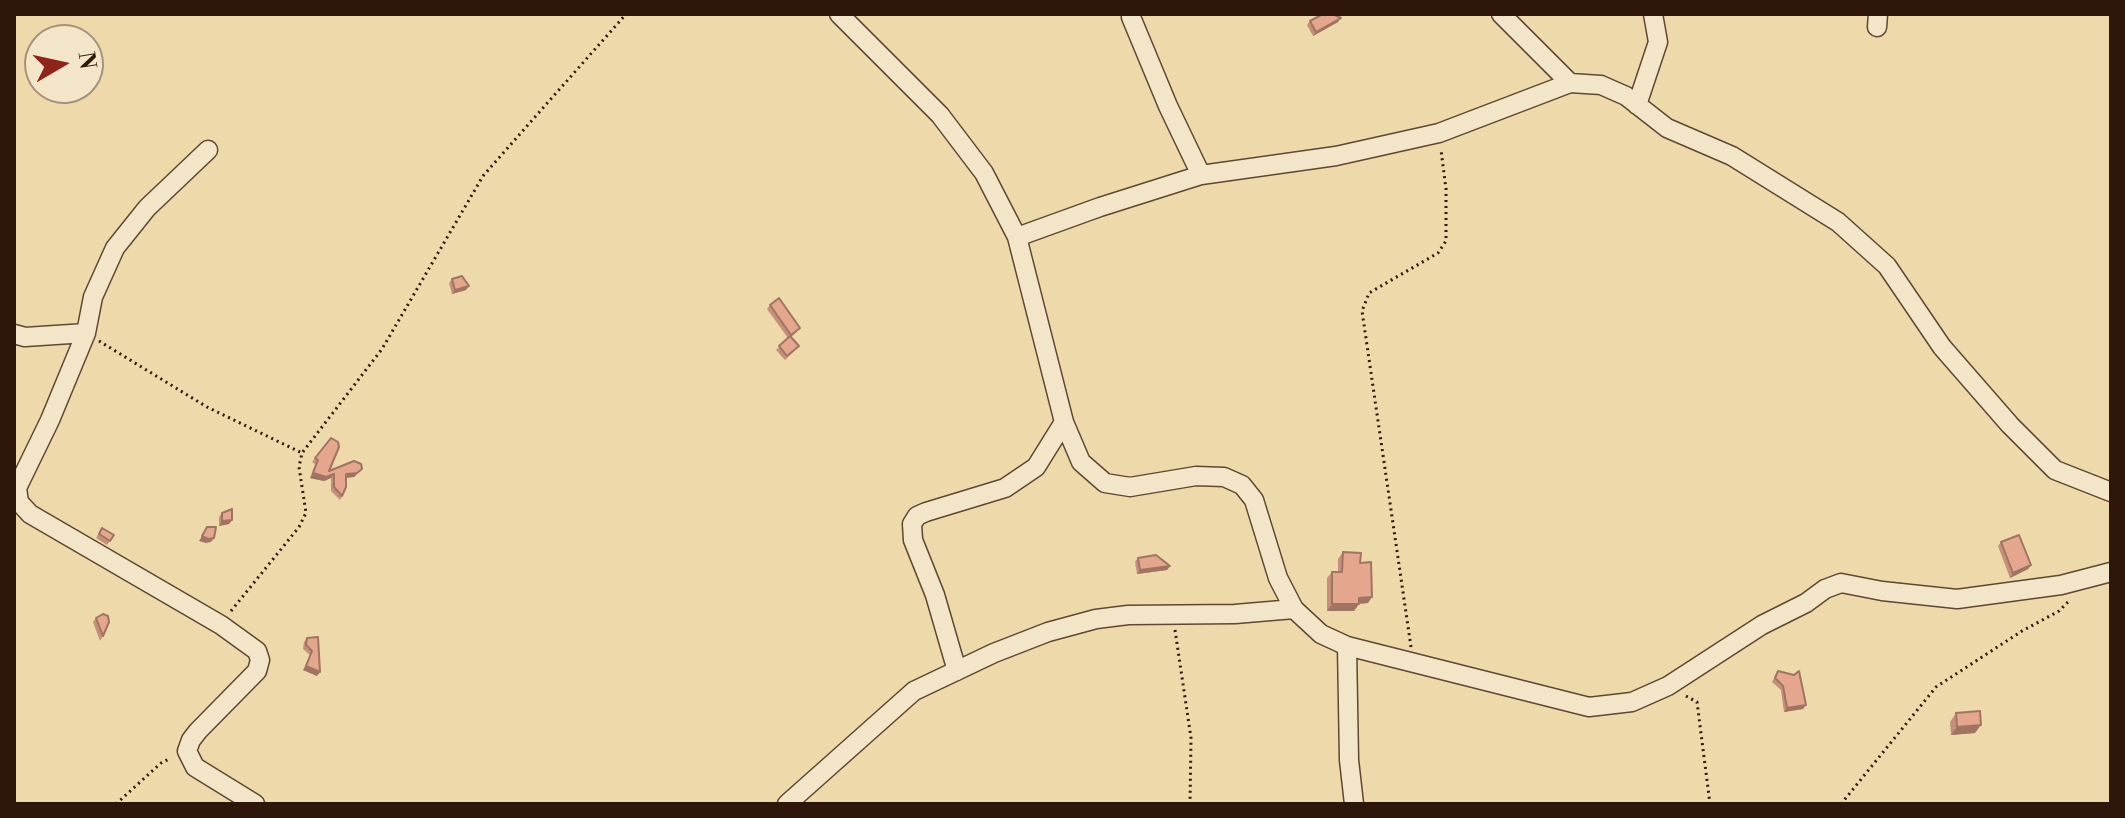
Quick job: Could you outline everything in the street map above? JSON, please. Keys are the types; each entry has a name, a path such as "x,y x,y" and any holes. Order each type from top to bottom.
{"street":[{"path":"839,14 940,115 984,173 1017,237 1064,422 1081,462 1105,483 1130,487 1196,476 1224,477 1242,485 1254,500 1278,578 1294,609 1321,634 1347,646 1589,707 1632,702 1668,686 1762,625 1841,583 1957,599 2061,585 2103,574"},
{"path":"1501,14 1570,83"},
{"path":"1637,105 1658,42 1653,14"},
{"path":"1131,17 1201,175"},
{"path":"1017,237 1201,175 1336,156 1439,133 1570,83 1601,85 1626,96 1667,128 1732,156 1838,222 1887,266 1942,347 2010,425 2055,470 2111,492"},
{"path":"208,150 147,208 115,248 93,297 86,333 50,420 17,488 19,502 30,514 221,625 257,651 260,660 257,671 198,731 187,751 195,767 255,804"},
{"path":"14,334 25,337 86,333"},
{"path":"957,671 935,595 913,540 912,524 917,516 1005,488 1036,467 1064,422"},
{"path":"787,804 914,691 994,653 1048,632 1096,619 1128,615 1235,614 1294,609"},
{"path":"1347,646 1349,760 1354,804"}],"path":[{"path":"221,625 299,527 306,513 299,467 302,453 382,349 483,176 626,14"},
{"path":"1413,663 1362,311 1369,293 1438,253 1446,241 1446,189 1439,133"},
{"path":"86,333 207,407 302,453"},
{"path":"1841,804 1936,687 2022,631 2059,611 2103,574"},
{"path":"1173,615 1191,738 1190,804"},
{"path":"1668,686 1697,702 1710,804"},
{"path":"116,804 161,763 187,751"}],"building":[{"path":"1323,14 1341,18 1316,32 1310,21"},
{"path":"462,276 469,286 455,290 452,279"},
{"path":"779,298 800,328 791,335 770,305"},
{"path":"790,336 799,346 787,356 779,346"},
{"path":"331,438 338,442 339,447 329,471 354,461 361,464 362,469 346,474 342,496 334,487 334,474 326,477 313,473 318,460 315,458"},
{"path":"232,509 232,520 222,521 222,513"},
{"path":"207,527 216,527 214,538 202,536"},
{"path":"102,528 114,535 110,541 99,534"},
{"path":"2019,535 2031,565 2013,573 2001,542"},
{"path":"1343,552 1361,553 1360,563 1371,562 1372,597 1359,598 1359,604 1332,604 1332,572 1342,572"},
{"path":"1156,555 1170,566 1140,570 1138,558"},
{"path":"103,614 108,616 109,622 103,636 96,618"},
{"path":"318,637 320,672 306,666 312,651 306,645 307,638"},
{"path":"1778,671 1794,675 1799,671 1806,705 1787,708 1783,686 1775,678"},
{"path":"1980,711 1981,725 1957,727 1956,713"}]}
